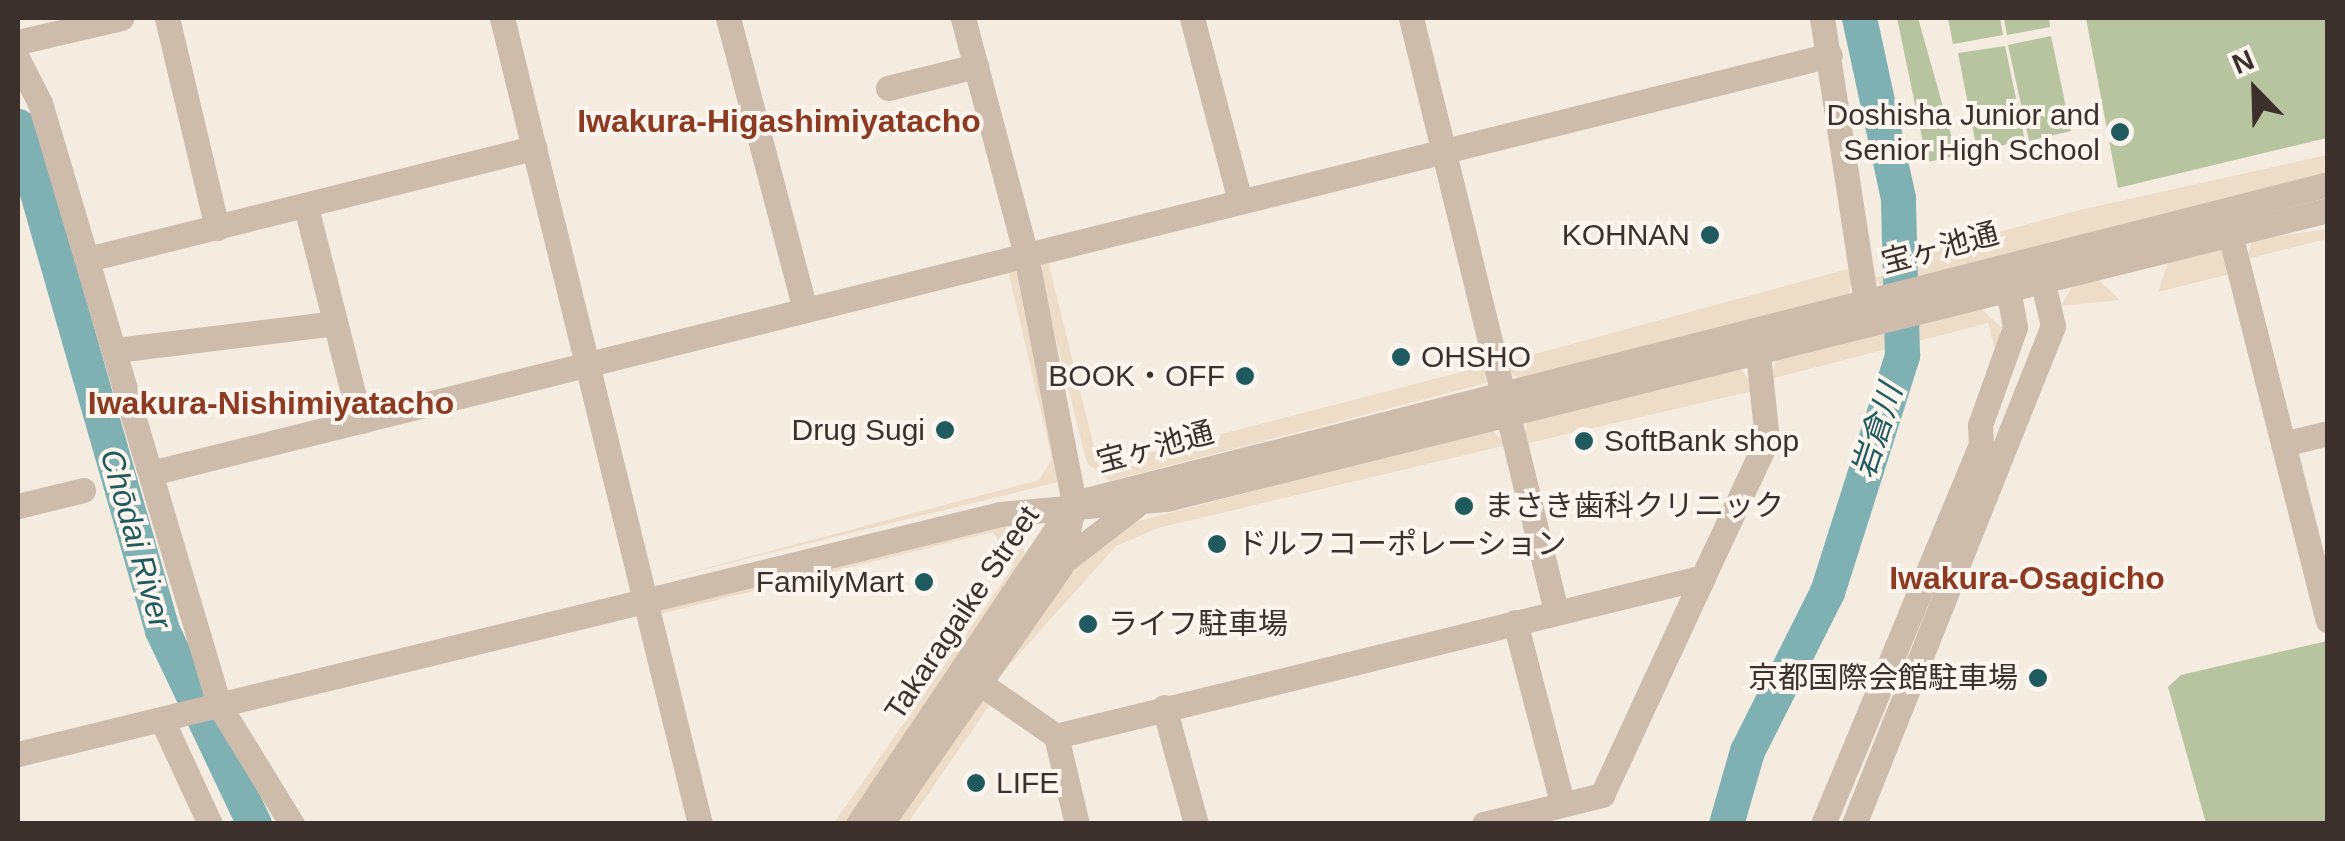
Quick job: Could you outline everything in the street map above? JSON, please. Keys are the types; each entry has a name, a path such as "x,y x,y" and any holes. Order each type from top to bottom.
{"street":[{"path":"18,42 121,18"},
{"path":"167,18 217,228"},
{"path":"502,18 695,823"},
{"path":"728,18 804,310"},
{"path":"18,754 1000,514 1074,503 1026,255 963,18"},
{"path":"1192,18 1240,202"},
{"path":"1411,18 1556,611"},
{"path":"1822,18 1872,307"},
{"path":"151,473 1830,54"},
{"path":"18,60 116,350 212,707 292,824"},
{"path":"888,88 976,66"},
{"path":"88,259 534,148"},
{"name":"宝ヶ池通","path":"1074,503 1504,401 1872,307 1925,298 2039,268 2224,208 2328,184"},
{"path":"306,207 360,421"},
{"path":"2224,208 2328,620"},
{"name":"宝ヶ池通","path":"2039,268 2230,234 2328,210"},
{"path":"1854,824 2053,326 2039,268"},
{"path":"1823,824 1981,445 1980,425 2016,328 2006,277"},
{"path":"116,350 334,323"},
{"path":"1484,824 1602,795 1767,440 1756,338"},
{"name":"宝ヶ池通","path":"1074,503 1136,506 1504,401"},
{"path":"2283,444 2328,433"},
{"path":"18,506 83,490"},
{"name":"Takaragaike Street","path":"882,824 972,678 1049,564 1074,503"},
{"path":"1000,514 1029,528 1049,564 1086,535 1136,506"},
{"path":"1056,736 1703,577"},
{"path":"1515,622 1562,803"},
{"path":"972,678 1056,736 1077,824"},
{"name":"Takaragaike Street","path":"858,824 972,678"},
{"path":"1164,707 1196,824"},
{"path":"169,718 210,824"}],"green space":[{"path":"1897,18 1918,18 1957,156 1927,162"},
{"path":"1948,18 2000,18 2003,35 1953,44"},
{"path":"2004,18 2049,18 2050,27 2007,35"},
{"path":"2086,18 2327,18 2327,138 2118,188"},
{"path":"2051,36 2071,131 2029,141 2008,45"},
{"path":"2005,46 2025,141 1977,150 1958,53"},
{"path":"2327,641 2327,823 2206,823 2168,687 2181,675"}],"shaded area":[{"path":"2327,155 2327,176 1880,285 1874,278 1924,265 1930,251 2080,210"},
{"path":"2327,229 2327,239 2247,259 2252,240"},
{"path":"2222,249 2234,273 2158,292 2169,261"},
{"path":"1047,257 1096,455 1109,463 1485,366 1486,383 1110,481 1087,463 1038,267"},
{"path":"1007,266 1016,270 1058,482 653,582 1039,480 1052,459"},
{"path":"1855,267 1848,296 1519,378 1509,372 1506,362"},
{"path":"2098,279 2120,300 2061,306 2074,284"},
{"path":"1980,308 2001,327 1997,358 1988,323 1770,379 1777,359"},
{"path":"1740,368 1757,390 1524,444 1527,421"},
{"path":"1491,429 1507,445 1158,528 1116,546 995,681 1080,553 1112,528"},
{"path":"999,524 1017,533 1026,557 846,823 834,823 1014,566 993,532 656,615 658,607"},
{"path":"978,698 993,700 908,823 891,824"}],"waterway":[{"name":"岩倉川","path":"1726,824 1747,751 1827,592 1902,355 1898,198 1859,18"},
{"name":"Chōdai River","path":"18,126 162,630 254,824"}],"place":[{"name":"Doshisha Junior and Senior High School","path":"2120,132"},
{"name":"KOHNAN","path":"1710,235"},
{"name":"OHSHO","path":"1401,357"},
{"name":"BOOK・OFF","path":"1245,376"},
{"name":"Drug Sugi","path":"945,430"},
{"name":"SoftBank shop","path":"1584,441"},
{"name":"まさき歯科クリニック","path":"1464,506"},
{"name":"ドルフコーポレーション","path":"1217,544"},
{"name":"FamilyMart","path":"924,582"},
{"name":"ライフ駐車場","path":"1088,624"},
{"name":"京都国際会館駐車場","path":"2038,678"},
{"name":"LIFE","path":"976,783"}],"district":[{"name":"Iwakura-Higashimiyatacho","path":"779,121"},
{"name":"Iwakura-Nishimiyatacho","path":"271,403"},
{"name":"Iwakura-Osagicho","path":"2027,578"}]}
